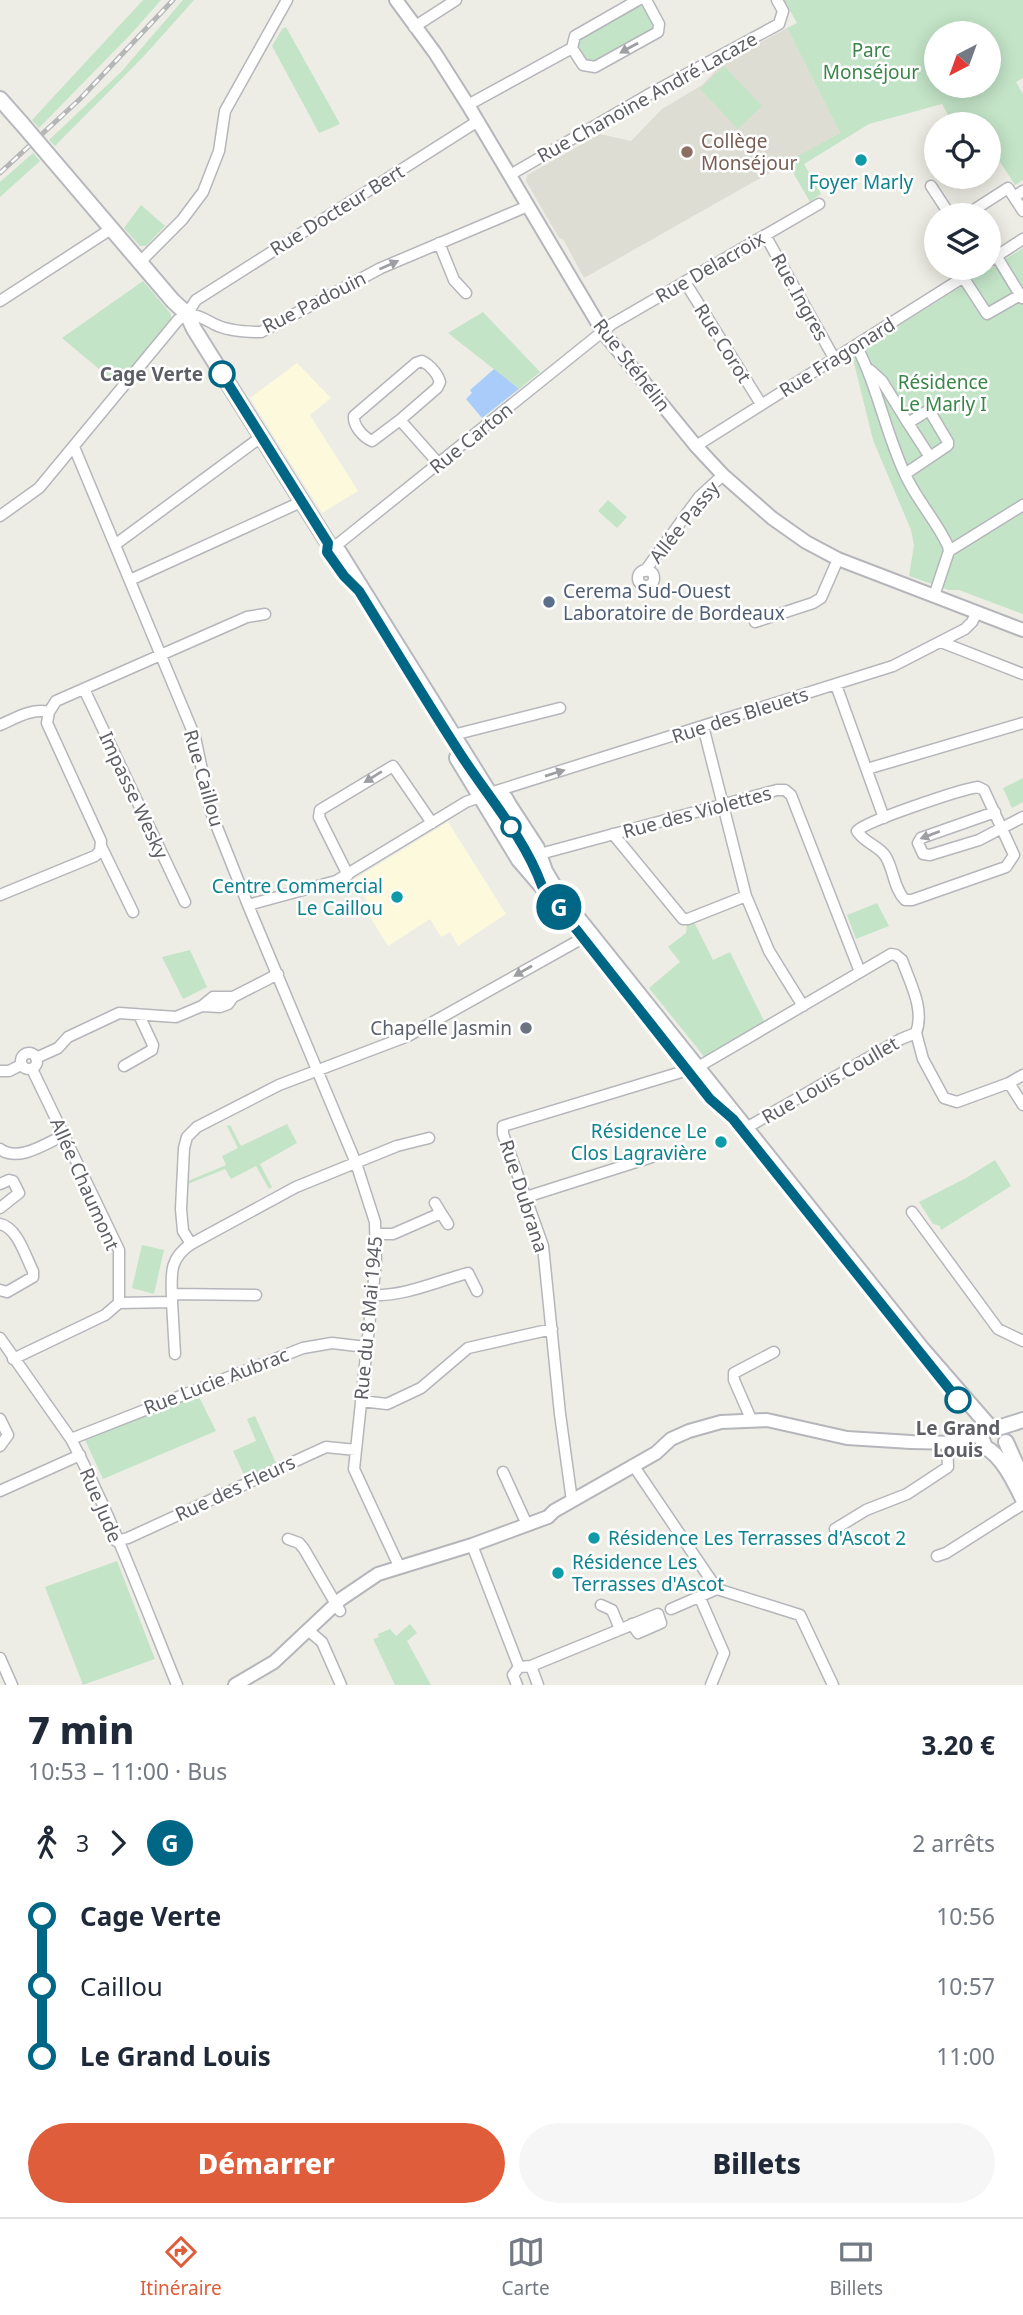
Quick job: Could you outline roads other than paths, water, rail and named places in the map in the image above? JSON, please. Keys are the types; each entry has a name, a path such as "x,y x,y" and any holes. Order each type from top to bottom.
{"main road":[{"path":"0,99 187,314 301,502 334,548 453,734 519,860 693,1069"},
{"path":"334,548 485,795"},
{"path":"485,795 505,798 540,854 545,871 558,893 742,1131 933,1362 952,1381 1023,1480"},
{"path":"993,1437 1023,1420"},
{"path":"993,1437 1023,1426"},
{"path":"993,1437 1023,1499"}],"street":[{"path":"140,262 182,220 203,192 219,151 225,111 287,0"},
{"name":"Rue Stéhélin","path":"396,0 442,63 603,332 723,475 782,526 838,559 1023,630"},
{"path":"414,27 456,0"},
{"path":"638,0 575,36 572,48 583,65 595,67 658,32 659,24 646,0"},
{"name":"Rue Chanoine André Lacaze","path":"510,175 646,96 779,24 783,11 777,0"},
{"path":"468,105 572,48"},
{"name":"Rue Docteur Bert","path":"187,314 196,300 478,121"},
{"path":"992,203 1015,192 1023,211"},
{"name":"Rue Delacroix","path":"603,332 612,324 819,204"},
{"name":"Rue Padouin","path":"187,314 206,317 215,325 247,332 261,332 381,268 528,206"},
{"path":"0,301 111,229"},
{"name":"Rue Ingres","path":"765,235 834,358"},
{"path":"1001,254 1023,239"},
{"path":"439,243 454,280 467,293"},
{"path":"965,280 987,314 1021,297 1001,270"},
{"name":"Rue Fragonard","path":"696,446 958,280"},
{"name":"Rue Corot","path":"685,282 761,404"},
{"path":"0,516 39,488 178,320 187,314"},
{"name":"Rue Carton","path":"334,548 603,332"},
{"path":"856,345 870,370 886,425 905,474 946,541 949,551 934,596"},
{"path":"416,363 427,363 440,382 400,419 372,441 353,420 354,416 416,363"},
{"path":"870,370 882,381 930,457"},
{"path":"905,474 948,445 929,411 908,423"},
{"path":"400,419 439,464"},
{"path":"116,544 261,437"},
{"name":"Rue Caillou","path":"74,447 195,737 212,812 317,1071"},
{"name":"Allée Passy","path":"645,570 699,497 723,475"},
{"path":"130,580 301,502"},
{"path":"949,551 1023,505"},
{"path":"755,622 821,598 838,559"},
{"name":"Rue des Bleuets","path":"248,905 348,876 432,823 485,795 893,666 965,629 977,612"},
{"path":"133,912 47,723 49,712 56,701 247,617 265,614"},
{"path":"941,642 1023,674"},
{"path":"836,685 884,818"},
{"name":"Impasse Wesky","path":"84,689 185,902"},
{"path":"453,734 560,708"},
{"path":"0,726 31,712 49,712"},
{"path":"867,769 1023,723"},
{"path":"703,726 746,896 769,951 803,1006"},
{"path":"348,876 318,814 320,810 393,766 432,823"},
{"path":"978,788 984,790 1014,855 1006,867 912,900 905,900 900,895 885,854 862,839 857,831 860,827 884,818 978,788"},
{"name":"Rue des Violettes","path":"540,854 785,790 790,795 860,972"},
{"path":"995,813 921,838 918,843 923,854 930,855 979,840 1023,817"},
{"path":"613,834 683,919 746,896"},
{"path":"0,895 95,856 101,846"},
{"path":"191,1244 183,1231 181,1209 187,1138 197,1126 279,1085 408,1036 583,938"},
{"path":"693,1069 891,954 902,960 919,1012 920,1022 916,1033"},
{"path":"21,1065 27,1069 58,1048 68,1037 119,1013 176,1017 202,1006 213,997 233,997 278,974"},
{"path":"124,1066 152,1050 153,1045 139,1015"},
{"name":"Rue Louis Coullet","path":"742,1131 901,1039 916,1033 923,1059 934,1084 944,1098 957,1102 1009,1083 1023,1075"},
{"path":"21,1065 20,1060 25,1054 31,1053 34,1063"},
{"name":"Allée Chaumont","path":"34,1063 64,1135 119,1250 119,1303"},
{"path":"0,1071 9,1071 21,1065"},
{"name":"Rue Dubrana","path":"572,1501 543,1246 503,1134 503,1126 693,1069"},
{"name":"Rue du 8 Mai 1945","path":"317,1071 356,1163 377,1234 354,1469 398,1566"},
{"path":"1009,1083 1023,1105"},
{"path":"0,1149 8,1154 29,1152 64,1135"},
{"path":"175,1354 172,1268 179,1252 296,1186 397,1146 429,1138"},
{"path":"526,1197 652,1157"},
{"path":"0,1184 13,1181 19,1193 2,1201"},
{"path":"435,1203 449,1224"},
{"path":"912,1212 998,1329 1023,1341"},
{"path":"377,1234 393,1234 442,1213"},
{"path":"0,1224 10,1228 16,1237 33,1271 33,1277 7,1292 0,1290"},
{"path":"371,1295 418,1287 466,1268 477,1291"},
{"path":"7,1355 105,1315 119,1303 172,1298 256,1296"},
{"path":"361,1401 387,1404 421,1388 468,1348 552,1329"},
{"name":"Rue Jude","path":"0,1338 7,1355 71,1439 80,1455 177,1685"},
{"name":"Rue Lucie Aubrac","path":"71,1439 303,1348 332,1343 366,1346"},
{"path":"751,1419 734,1380 734,1373 774,1352"},
{"path":"0,1419 8,1434 0,1446"},
{"path":"398,1566 413,1565 548,1517 656,1452 671,1439 721,1422 751,1419 786,1422 855,1439 947,1447"},
{"path":"656,1452 719,1430 754,1427 776,1428 850,1447 947,1447 993,1437"},
{"name":"Rue des Fleurs","path":"117,1541 326,1447 356,1450"},
{"path":"835,1529 866,1510 907,1494 929,1480 948,1466 947,1447"},
{"path":"0,1491 80,1455"},
{"path":"634,1465 717,1589 800,1615 833,1685"},
{"path":"503,1472 524,1518"},
{"path":"937,1556 1023,1504"},
{"path":"253,1685 290,1660 337,1608 408,1559 547,1510 554,1511"},
{"path":"288,1539 299,1543 304,1549 337,1608"},
{"path":"472,1545 519,1667"},
{"path":"671,1609 717,1589"},
{"path":"700,1598 724,1653 711,1685"},
{"path":"601,1605 612,1610 620,1629"},
{"path":"517,1685 513,1675 519,1667 531,1666 632,1624"},
{"path":"235,1685 274,1662 312,1633"},
{"path":"312,1633 322,1642 341,1685"},
{"path":"0,1658 12,1685"},
{"path":"531,1666 538,1685"}],"water":[{"path":"494,369 519,389 482,418 466,399 472,393 470,390"}],"railway":[{"path":"0,173 80,99 173,0"}],"place":[{"name":"Collège Monséjour","path":"687,152"},
{"name":"Foyer Marly","path":"861,160"},
{"name":"Cage Verte","path":"222,374"},
{"name":"Cerema Sud-Ouest Laboratoire de Bordeaux","path":"549,602"},
{"name":"Centre Commercial Le Caillou","path":"397,897"},
{"name":"Chapelle Jasmin","path":"526,1028"},
{"name":"Résidence Le Clos Lagravière","path":"721,1142"},
{"name":"Le Grand Louis","path":"958,1400"},
{"name":"Résidence Les Terrasses d'Ascot 2","path":"594,1538"},
{"name":"Résidence Les Terrasses d'Ascot","path":"558,1573"}],"park label":[{"name":"Parc Monséjour","path":"871,61"},
{"name":"Résidence Le Marly I","path":"943,393"}]}
